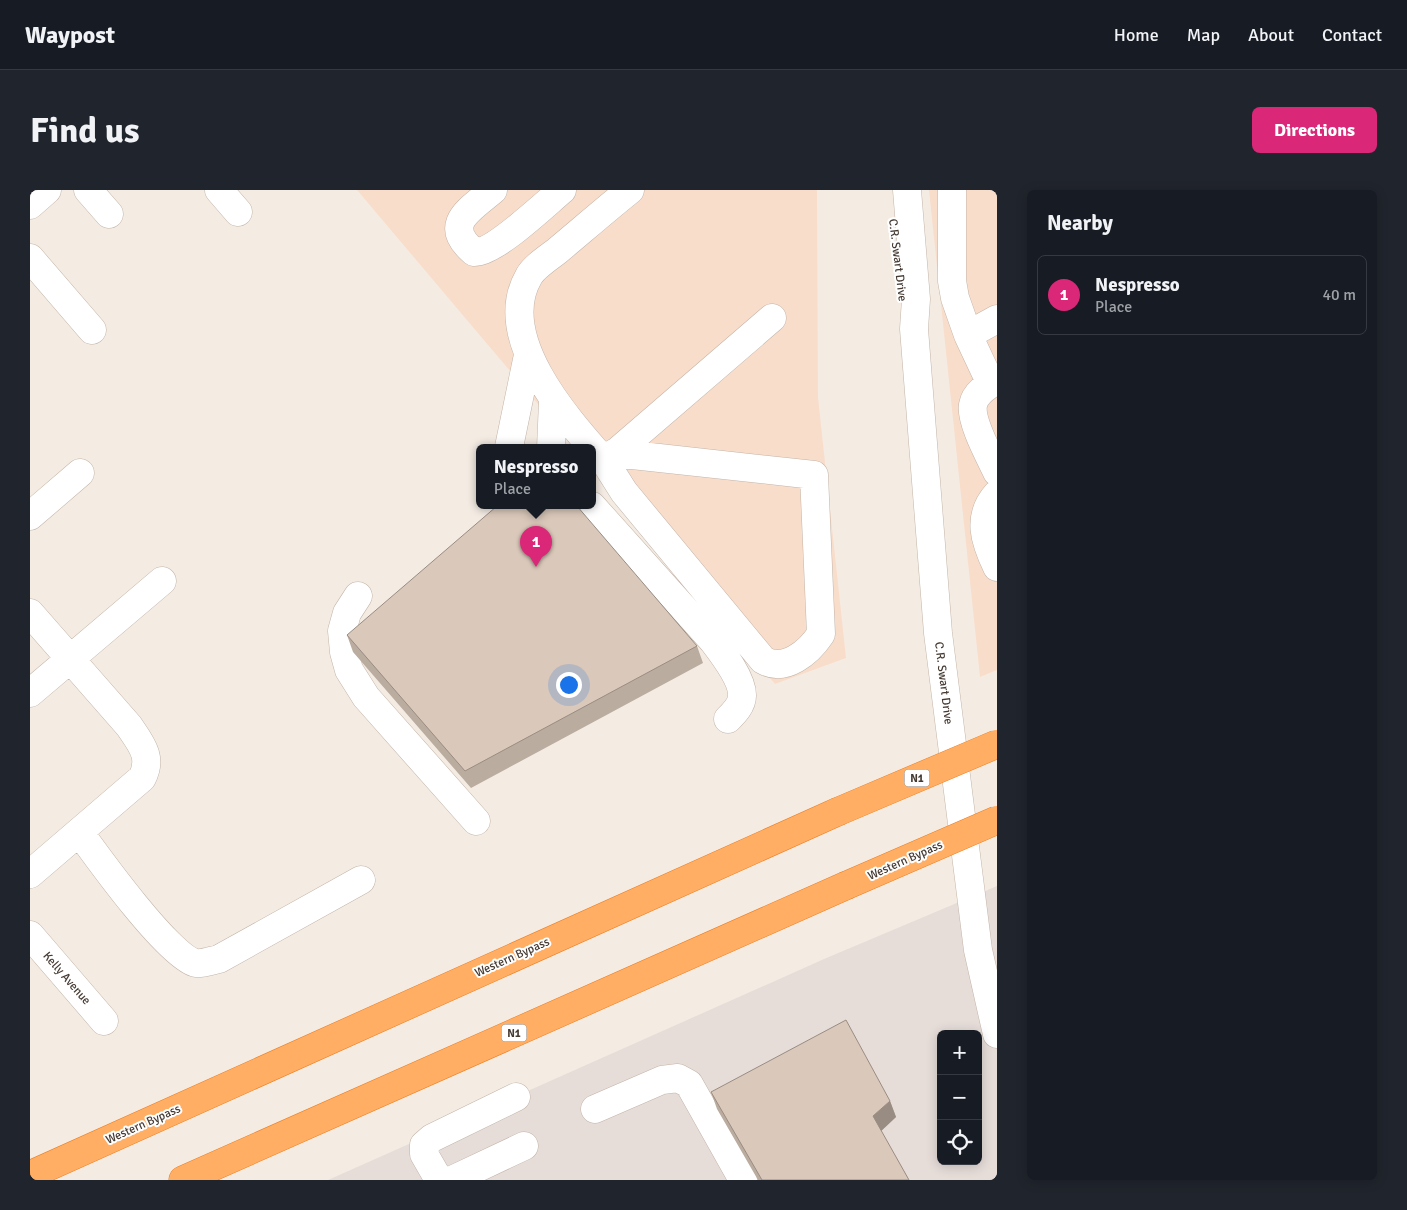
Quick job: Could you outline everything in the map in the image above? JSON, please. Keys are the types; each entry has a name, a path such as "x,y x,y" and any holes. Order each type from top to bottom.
{"highway":[{"name":"Western Bypass","path":"30,1175 837,812 997,744"},
{"name":"Western Bypass","path":"183,1180 997,820"}],"street":[{"path":"30,205 47,190"},
{"path":"88,190 109,214"},
{"path":"219,190 238,212"},
{"path":"493,190 460,220 457,227 459,235 474,252 481,253 494,245 562,190"},
{"path":"610,458 814,475 821,634 814,646 789,662 775,664 763,660 624,492 610,458 554,401 528,355 521,326 520,299 529,275 630,190"},
{"name":"C.R. Swart Drive","path":"890,190 901,301 914,328"},
{"name":"C.R. Swart Drive","path":"907,190 916,300 914,328 938,633 978,950 997,1034"},
{"path":"952,190 952,281 955,298 968,335 994,382 978,394 972,406 977,426 997,472"},
{"path":"30,258 92,330"},
{"path":"610,458 772,318"},
{"path":"968,335 997,319"},
{"path":"510,444 528,355"},
{"path":"551,444 554,401"},
{"path":"30,516 80,473"},
{"path":"997,494 984,511 983,526 997,568"},
{"path":"595,509 707,634 726,658 738,681 742,696 737,710 728,720"},
{"path":"30,693 162,581"},
{"path":"358,596 347,613 342,631 344,652 349,670 366,697 476,821"},
{"path":"30,613 129,726 147,758 147,768 142,778 30,874"},
{"path":"80,832 102,863 160,933 179,954 197,963 219,959 361,880"},
{"name":"Kelly Avenue","path":"30,935 104,1021"},
{"path":"595,1110 662,1080 678,1078 689,1084 743,1180"},
{"path":"439,1180 424,1154 424,1144 432,1138 516,1098"},
{"path":"452,1180 524,1146"}],"shaded area":[{"path":"357,190 817,190 818,397 846,658 775,684 596,474 596,444 572,444"},
{"path":"929,190 997,190 997,670 980,677"},
{"path":"997,886 997,1180 328,1180 824,959"}],"building":[{"path":"494,509 580,509 697,646 465,771 347,635"},
{"path":"846,1020 890,1101 873,1116 909,1180 762,1180 711,1092"}],"place":[{"name":"Nespresso","path":"536,567"}]}
